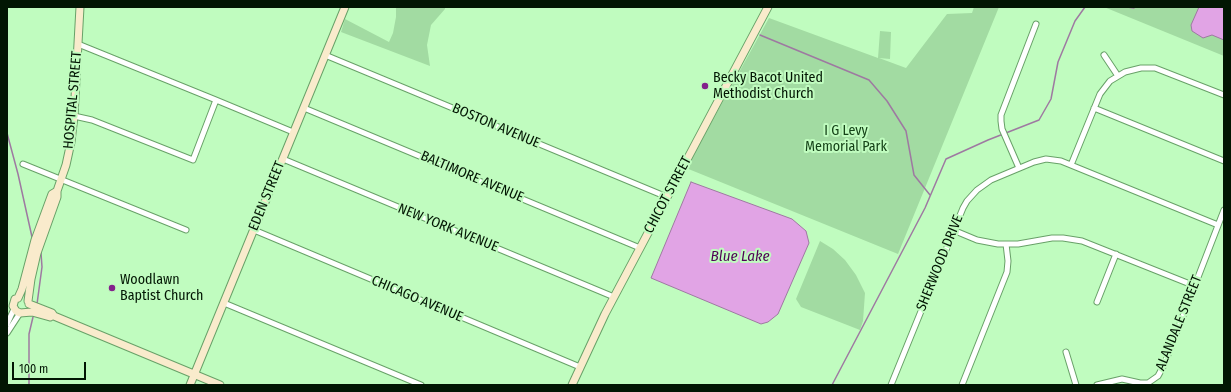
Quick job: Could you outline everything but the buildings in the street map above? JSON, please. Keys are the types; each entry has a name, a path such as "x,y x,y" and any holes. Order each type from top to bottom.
{"street":[{"name":"HOSPITAL STREET","path":"23,312 28,308 31,279 37,253 57,197 57,191 71,142 74,116 80,7"},
{"name":"EDEN STREET","path":"190,385 345,7"},
{"name":"CHICOT STREET","path":"572,385 614,297 768,7"},
{"path":"1019,168 1002,129 1001,115 1036,24"},
{"path":"78,44 293,132"},
{"name":"BOSTON AVENUE","path":"325,55 667,197"},
{"path":"1104,55 1118,76"},
{"path":"1071,165 1097,99 1106,84 1132,69 1155,68 1224,95"},
{"path":"74,116 92,120 193,160 216,100"},
{"name":"BALTIMORE AVENUE","path":"304,108 640,248"},
{"path":"1094,108 1224,161"},
{"name":"NEW YORK AVENUE","path":"282,159 614,297"},
{"name":"SHERWOOD DRIVE","path":"891,385 967,201 977,190 990,180 1034,162 1046,159 1061,161 1218,225"},
{"path":"23,164 186,230"},
{"name":"HOSPITAL STREET","path":"7,324 13,303 22,289 35,240 52,194 57,191"},
{"name":"ALANDALE STREET","path":"1097,385 1122,379 1140,383 1148,383 1158,376 1224,210"},
{"name":"CHICAGO AVENUE","path":"254,230 580,367"},
{"path":"954,230 988,243 1006,244 1063,238 1082,241 1194,286"},
{"path":"962,385 1007,272 1008,261 1006,244"},
{"path":"1097,302 1116,254"},
{"path":"7,298 23,312 37,313 51,318 54,316"},
{"path":"13,303 24,298 28,302 54,316 220,385"},
{"path":"224,303 421,385"},
{"path":"7,333 23,312"},
{"path":"1066,352 1076,385"}],"green space":[{"path":"396,7 445,7 445,9 431,25 427,45 430,66 341,32 345,19 389,42 393,33"},
{"name":"I G Levy Memorial Park","path":"974,7 999,7 898,254 686,168 769,18 878,58 880,31 891,32 890,59 879,58 906,68 947,14 972,13"},
{"path":"1104,7 1224,7 1224,56"},
{"path":"820,241 833,249 845,260 856,275 865,293 863,321 860,330 801,307 796,299"}],"water":[{"path":"1199,7 1224,7 1224,40 1212,35 1203,38 1192,31 1191,25"},
{"name":"Blue Lake","path":"691,182 792,219 806,231 809,243 778,314 768,322 761,324 651,278"}],"waterway":[{"path":"832,385 925,208 946,159 988,140 1039,120 1051,99 1058,62 1075,21 1085,7"},
{"path":"1127,7 1134,8"},
{"path":"760,35 869,80 887,101 906,131 914,175 930,195"},
{"path":"7,133 32,237"},
{"path":"37,304 42,267 41,253"},
{"path":"29,385 29,334 33,317"}],"place":[{"name":"Becky Bacot United Methodist Church","path":"705,86"},
{"name":"Woodlawn Baptist Church","path":"112,288"}]}
